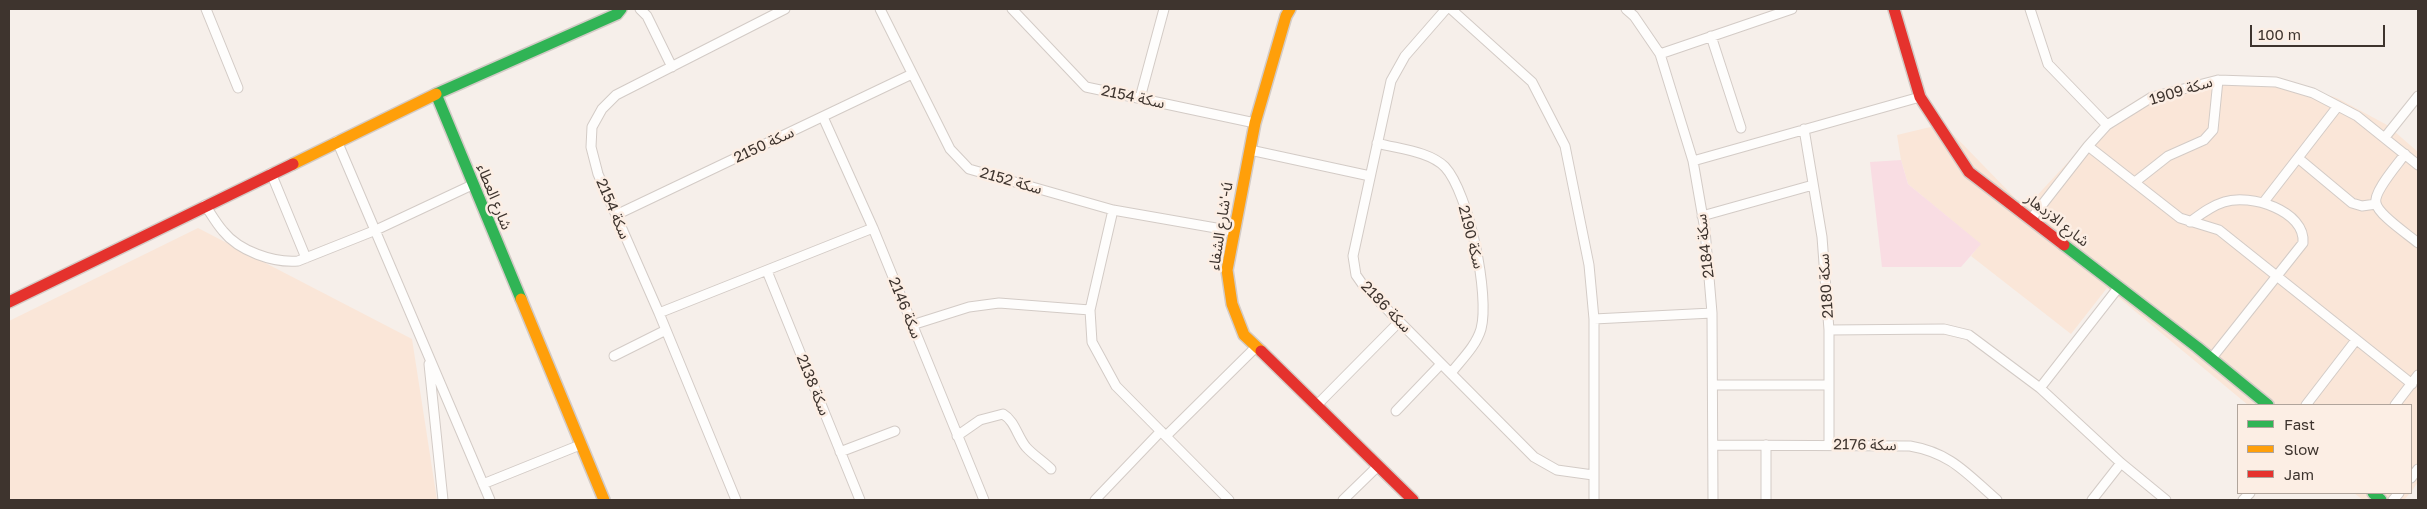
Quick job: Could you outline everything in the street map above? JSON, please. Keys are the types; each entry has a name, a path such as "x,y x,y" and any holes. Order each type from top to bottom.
{"street":[{"path":"206,9 238,88"},
{"path":"9,302 204,205 436,94 617,14 621,9"},
{"path":"640,9 647,16 672,67"},
{"name":"سكة 2154","path":"736,500 659,313 598,174 591,147 592,127 602,109 616,95 784,9"},
{"name":"سكة 2152","path":"880,9 950,149 969,169 1113,210 1233,231"},
{"name":"سكة 2154","path":"1012,9 1086,87 1255,123"},
{"path":"1140,98 1164,9"},
{"name":"شارع الشفاء'-ú","path":"1290,9 1286,16 1255,123 1233,231 1227,270 1232,304 1244,335 1413,500"},
{"name":"سكة 2186","path":"1446,9 1404,56 1395,72 1377,143 1353,256 1354,268 1363,285 1539,461 1557,470 1593,475"},
{"path":"1451,9 1532,82 1566,146 1589,265 1594,319 1594,500"},
{"name":"سكة 2184","path":"1626,9 1634,16 1660,54 1693,160 1702,216 1712,313 1714,385 1713,500"},
{"path":"1660,54 1711,36 1762,13 1792,9"},
{"name":"شارع الازدهار","path":"1894,9 1920,97 1969,172 2211,358 2267,404"},
{"path":"2030,9 2048,64 2107,125"},
{"path":"1711,36 1741,128"},
{"name":"سكة 2150","path":"616,215 912,74"},
{"path":"2135,182 2168,156 2204,140 2213,130 2218,80"},
{"name":"سكة 1909","path":"2031,219 2088,146 2107,125 2152,97 2218,80 2276,82 2313,94 2357,116 2386,136 2418,164"},
{"name":"شارع العطاء","path":"436,94 472,185 604,500"},
{"path":"2386,136 2418,96"},
{"path":"1693,160 1920,97"},
{"path":"2263,203 2338,106"},
{"name":"سكة 2146","path":"823,117 873,228 984,500"},
{"name":"سكة 2180","path":"1804,129 1822,237 1829,330 1829,445"},
{"path":"338,141 490,500"},
{"name":"سكة 2190","path":"1377,143 1430,157 1444,166 1452,177 1469,218 1480,276 1484,316 1474,344 1451,373"},
{"path":"2088,146 2180,218 2219,230 2412,384"},
{"path":"1250,150 1370,176"},
{"path":"2405,154 2377,194 2376,204 2381,212 2418,243"},
{"path":"2298,158 2352,203 2362,206 2376,204"},
{"path":"271,173 306,258"},
{"path":"204,205 224,233 246,248 272,260 287,262 306,258 376,230 472,185"},
{"path":"1702,216 1813,185"},
{"path":"2190,222 2208,209 2225,201 2251,200 2276,207 2301,228 2304,236 2303,243 2211,358"},
{"path":"1113,210 1090,310 1092,342 1116,386 1229,500"},
{"path":"659,313 873,228"},
{"name":"سكة 2138","path":"767,270 860,500"},
{"path":"2040,388 2118,288"},
{"path":"912,325 969,307 999,303 1090,310"},
{"path":"1594,319 1712,313"},
{"path":"1316,406 1399,322"},
{"path":"1829,330 1944,329 1970,335 2040,388 2121,463 2166,500"},
{"path":"614,356 666,330"},
{"path":"2307,404 2356,340"},
{"path":"1095,500 1256,347"},
{"path":"428,355 442,500"},
{"path":"1396,411 1441,364"},
{"path":"2396,404 2418,375"},
{"path":"1714,385 1829,385"},
{"path":"957,436 980,420 1003,414 1012,419 1016,433 1027,448 1051,468"},
{"path":"840,452 895,431"},
{"path":"483,484 580,445"},
{"name":"سكة 2176","path":"1714,445 1910,446 1931,450 1953,461 1997,500"},
{"path":"1766,445 1766,500"},
{"path":"2092,500 2121,463"},
{"path":"1343,500 1378,466"}],"shaded area":[{"path":"2234,76 2281,80 2337,98 2387,125 2418,152 2418,482 2412,491 2412,404 2247,404 2107,288 2071,334 1971,256 1980,244 1908,184 1901,160 1897,135 1943,124 2017,200 2032,201 2107,120 2141,97 2176,85"},
{"path":"1901,160 1908,184 1981,244 1961,267 1882,267 1870,162"},
{"path":"198,228 412,339 437,500 9,500 9,321"},
{"path":"2355,494 2409,494 2404,500 2363,500"}],"traffic: fast":[{"path":"521,299 436,94 617,14 621,9"},
{"path":"2064,245 2197,347 2267,404"},
{"path":"2374,494 2381,500"}],"traffic: slow":[{"path":"1261,351 1244,335 1232,304 1227,270 1255,123 1286,16 1290,9"},
{"path":"293,164 436,94"},
{"path":"521,299 604,500"}],"traffic: jam":[{"path":"1894,9 1920,97 1969,172 2064,245"},
{"path":"9,302 293,164"},
{"path":"1261,351 1413,500"}]}
